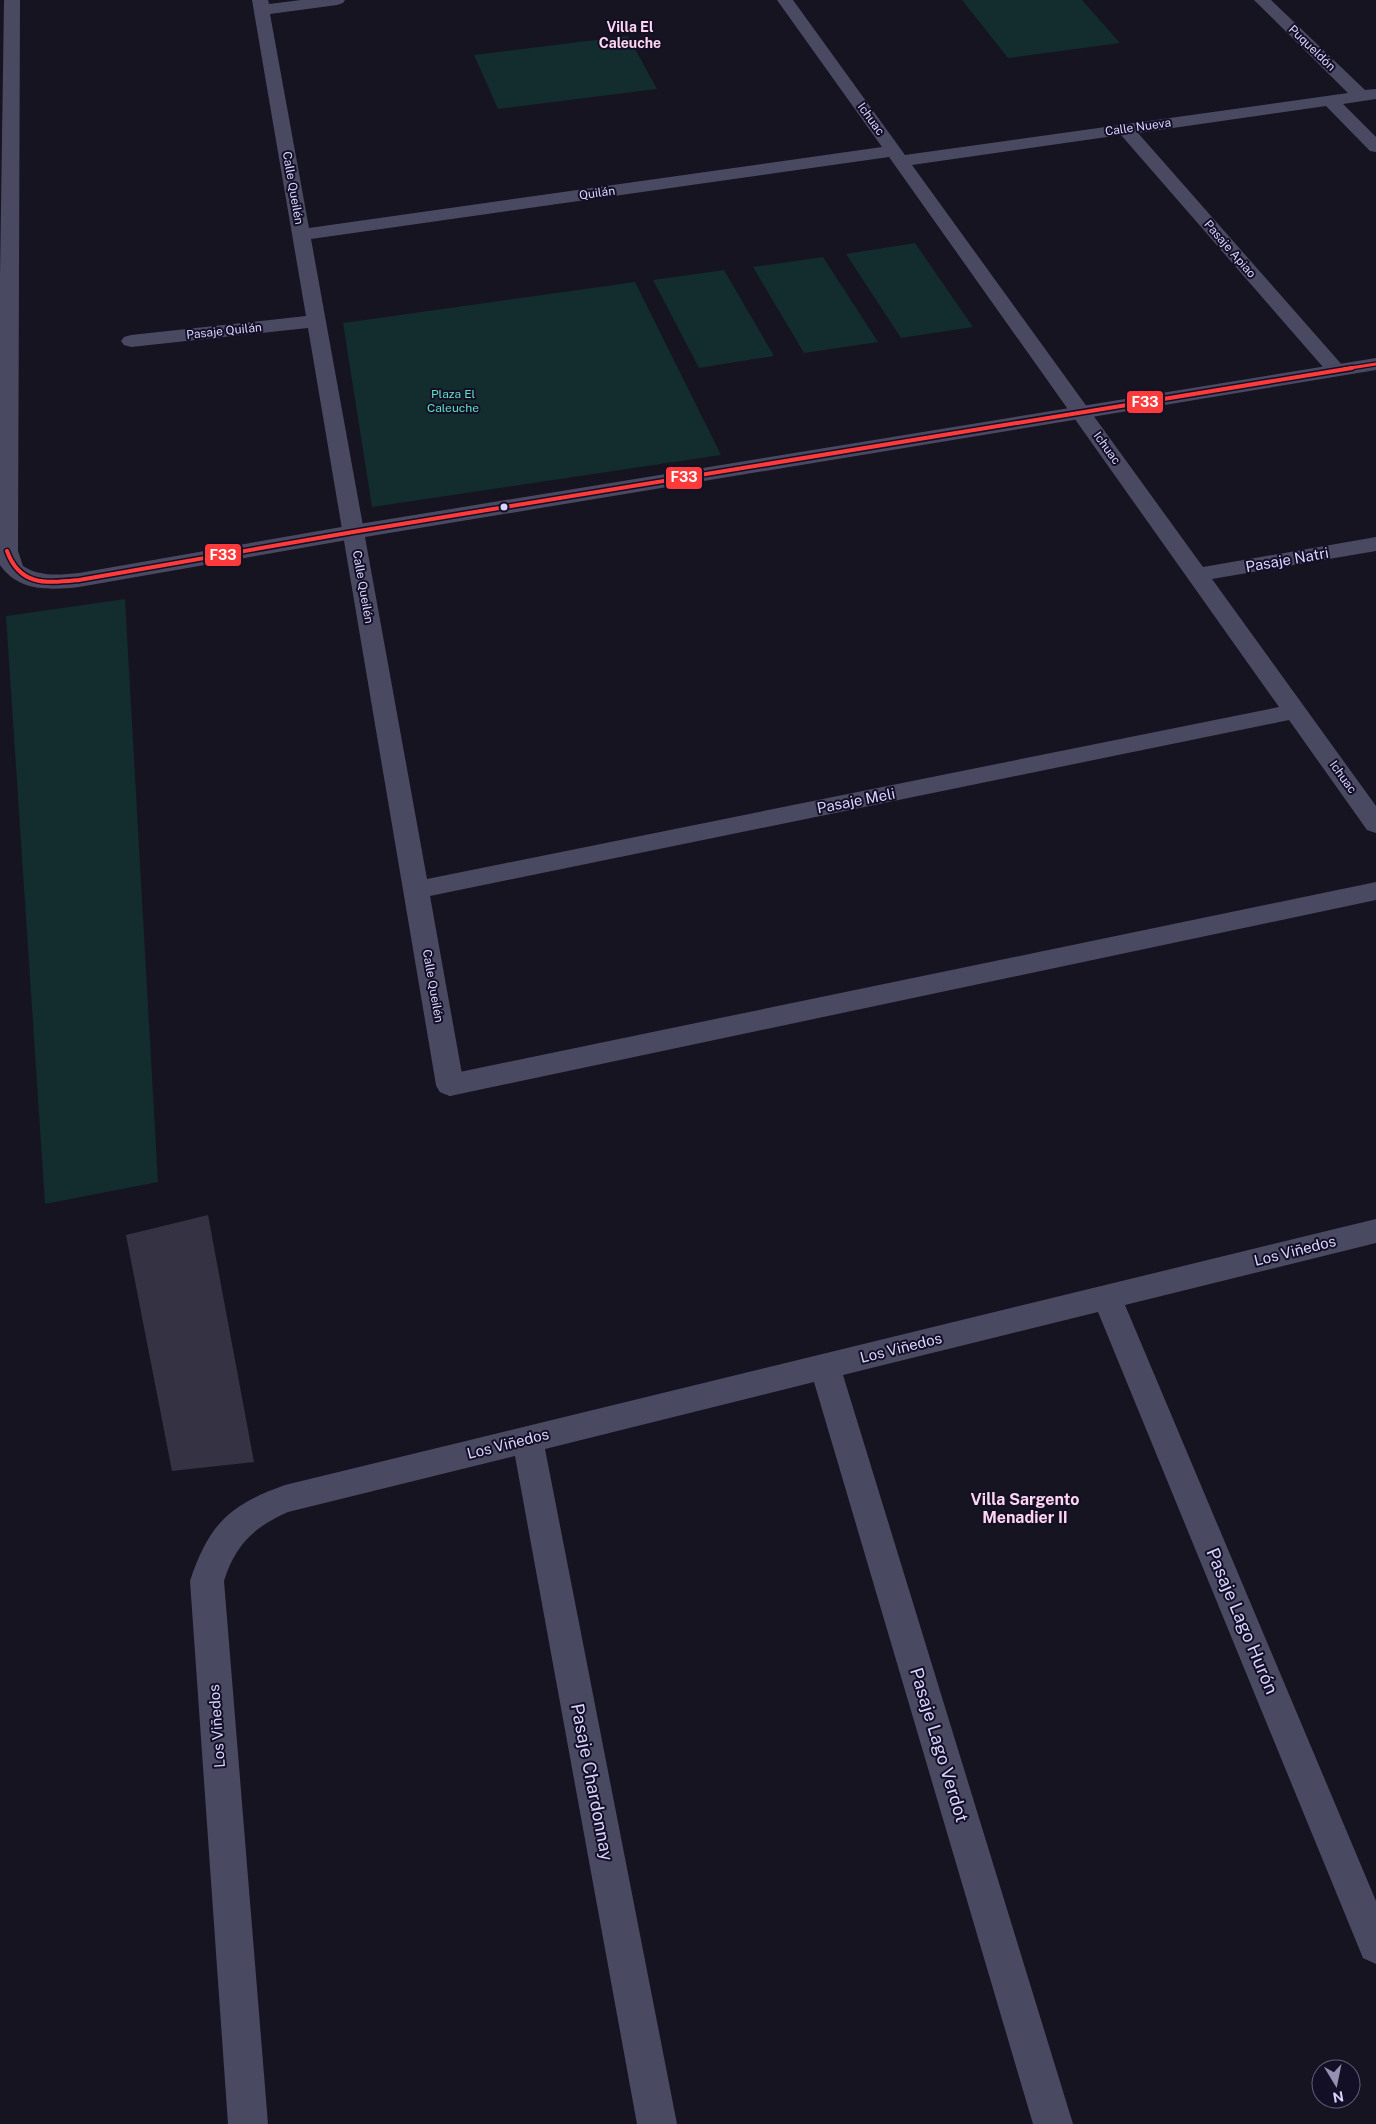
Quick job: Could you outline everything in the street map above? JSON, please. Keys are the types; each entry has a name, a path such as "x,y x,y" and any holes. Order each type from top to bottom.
{"street":[{"path":"12,0 5,171 3,551 7,562 15,571 27,578 43,582 79,580 353,532 1376,364"},
{"path":"261,5 338,0"},
{"name":"Ichuac","path":"785,0 1296,711 1372,811"},
{"name":"Puqueldón","path":"1262,0 1369,95"},
{"name":"Calle Queilén","path":"261,5 450,1085 1376,891"},
{"name":"Calle Nueva","path":"897,156 1125,129 1369,95"},
{"path":"1329,100 1376,146"},
{"name":"Pasaje Apiao","path":"1125,129 1336,370"},
{"name":"Quilán","path":"301,235 897,156"},
{"name":"Pasaje Quilán","path":"131,342 316,321"},
{"name":"Pasaje Natri","path":"1198,575 1376,544"},
{"name":"Pasaje Meli","path":"416,890 1296,711"},
{"name":"Los Viñedos","path":"248,2124 207,1581 213,1558 227,1536 244,1520 263,1508 285,1499 1375,1233"},
{"name":"Pasaje Lago Hurón","path":"1107,1297 1376,1945"},
{"name":"Pasaje Lago Verdot","path":"826,1366 1053,2124"},
{"name":"Pasaje Chardonnay","path":"528,1440 657,2124"}],"green space":[{"path":"962,0 1082,0 1120,43 1008,58"},
{"path":"628,36 657,89 498,109 474,55"},
{"path":"915,243 973,327 901,338 846,254"},
{"path":"823,257 878,342 804,353 753,267"},
{"path":"724,270 774,356 699,368 653,280"},
{"name":"Plaza El Caleuche","path":"635,282 721,455 372,507 343,323"},
{"path":"125,599 158,1182 45,1204 6,616"}],"building":[{"path":"208,1215 254,1462 172,1471 126,1235"}],"transit line":[{"name":"F33","path":"7,551 11,563 25,577 45,582 79,580 353,532 1376,364"}],"district":[{"name":"Villa El Caleuche","path":"630,36"},
{"name":"Villa Sargento Menadier II","path":"1025,1508"}]}
